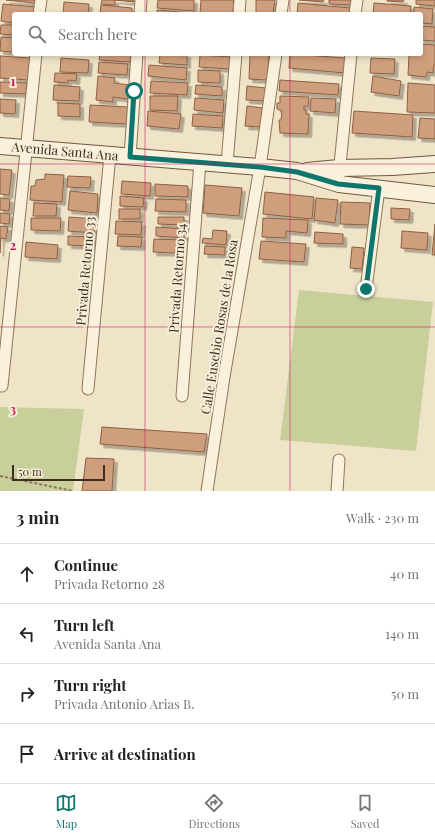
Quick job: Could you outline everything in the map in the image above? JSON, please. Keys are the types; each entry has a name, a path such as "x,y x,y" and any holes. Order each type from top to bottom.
{"main road":[{"name":"Avenida Santa Ana","path":"0,146 260,167 297,172 338,184 435,195"},
{"name":"Avenida Santa Ana","path":"297,172 339,168 392,167 435,164"}],"street":[{"path":"39,12 41,0"},
{"path":"140,12 141,0"},
{"path":"239,12 240,0"},
{"path":"281,12 283,0"},
{"path":"355,12 357,0"},
{"path":"2,386 36,56"},
{"path":"130,157 137,56"},
{"path":"227,164 236,56"},
{"name":"Calle Eusebio Rosas de la Rosa","path":"207,491 224,377 260,167 276,56"},
{"path":"338,184 351,56"},
{"name":"Privada Retorno 33","path":"88,389 110,155"},
{"name":"Privada Retorno 34","path":"182,396 200,162"},
{"path":"366,289 379,188"},
{"path":"337,491 340,460"}],"path":[{"path":"0,476 73,491"}],"green space":[{"path":"299,290 433,302 416,451 280,440"},
{"path":"0,407 84,409 73,491 0,491"}],"building":[{"path":"6,0 35,0 35,3"},
{"path":"102,0 115,0 115,5 101,4"},
{"path":"115,0 134,0 134,2"},
{"path":"158,0 194,0 194,11 157,8"},
{"path":"201,0 234,0 233,12 200,12"},
{"path":"256,0 275,0 273,12 256,12"},
{"path":"299,0 324,0 323,2"},
{"path":"329,0 351,0 351,5 329,4"},
{"path":"387,0 404,0 403,2"},
{"path":"416,0 435,0 435,6 416,4"},
{"path":"64,2 89,4 88,12 63,12"},
{"path":"298,3 350,8 350,12 297,12"},
{"path":"374,3 411,6 410,12 373,12"},
{"path":"3,4 35,7 34,12 12,12 12,23 1,21"},
{"path":"101,5 132,8 132,12 100,12"},
{"path":"414,7 433,9 432,24 423,23 423,12 414,12"},
{"path":"157,10 180,12 157,12"},
{"path":"1,25 12,25 12,35 0,34"},
{"path":"423,26 435,27 435,41 423,40"},
{"path":"1,37 12,38 12,52 0,51"},
{"path":"423,44 435,45 435,65 433,73 427,72 426,77 408,75 409,56 423,56"},
{"path":"0,56 30,58 28,80 0,78"},
{"path":"100,56 131,56 130,62 99,60"},
{"path":"160,56 187,56 187,65 159,63"},
{"path":"200,56 231,57 230,69 199,67"},
{"path":"250,56 269,56 267,80 249,79"},
{"path":"290,56 346,58 345,73 289,68"},
{"path":"61,58 89,60 88,73 60,72"},
{"path":"371,58 395,59 394,74 370,73"},
{"path":"99,62 128,64 127,75 98,73"},
{"path":"149,65 187,68 186,80 148,76"},
{"path":"198,70 220,71 220,83 198,82"},
{"path":"55,73 77,74 76,81 68,80 68,83 54,82"},
{"path":"98,76 115,78 114,83 129,85 128,99 113,97 113,102 96,100"},
{"path":"373,76 401,81 399,96 371,92"},
{"path":"280,80 339,84 338,95 279,91"},
{"path":"151,81 188,83 187,95 150,93"},
{"path":"0,82 27,83 26,94 0,93"},
{"path":"408,83 435,85 435,113 407,112"},
{"path":"54,85 80,87 79,101 53,100"},
{"path":"196,85 222,87 222,96 195,94"},
{"path":"247,86 266,88 265,101 246,100"},
{"path":"150,96 178,96 177,111 150,110"},
{"path":"280,96 309,97 308,106 304,106 306,114 309,114 308,134 280,133 279,120 281,120 282,111 277,109 277,103 280,103"},
{"path":"195,98 224,100 223,113 194,110"},
{"path":"311,98 336,99 335,113 310,111"},
{"path":"0,99 16,100 15,114 0,113"},
{"path":"58,103 80,104 80,117 58,116"},
{"path":"90,105 128,107 127,124 89,122"},
{"path":"247,106 263,108 261,127 245,126"},
{"path":"148,111 181,114 179,129 147,126"},
{"path":"354,111 413,115 412,137 352,133"},
{"path":"193,114 223,116 222,128 192,126"},
{"path":"420,118 435,119 435,139 418,138"},
{"path":"0,169 12,170 9,195 0,194"},
{"path":"45,174 64,175 62,202 30,200 31,186 35,186 36,180 45,179"},
{"path":"68,176 91,177 90,188 67,187"},
{"path":"122,181 151,183 150,196 121,194"},
{"path":"155,184 188,186 188,197 155,196"},
{"path":"205,185 242,188 239,216 203,213"},
{"path":"70,191 98,194 97,213 68,210"},
{"path":"265,192 314,197 312,219 263,214"},
{"path":"120,196 144,198 143,207 120,206"},
{"path":"0,198 10,199 9,211 0,210"},
{"path":"316,198 338,200 335,223 314,220"},
{"path":"156,199 186,200 186,212 155,211"},
{"path":"341,202 370,203 369,225 340,224"},
{"path":"34,203 57,204 56,216 33,216"},
{"path":"391,208 410,209 409,220 391,219"},
{"path":"119,209 140,209 140,219 119,219"},
{"path":"0,213 10,214 9,224 0,223"},
{"path":"69,217 95,219 94,233 68,231"},
{"path":"158,217 184,217 184,225 158,224"},
{"path":"31,218 61,218 60,231 31,230"},
{"path":"263,218 308,220 307,233 286,231 286,238 262,237"},
{"path":"116,221 142,222 141,235 115,234"},
{"path":"435,224 435,255 432,255"},
{"path":"0,226 8,227 6,239 1,238 0,253"},
{"path":"156,227 185,229 185,238 156,236"},
{"path":"213,230 227,231 226,245 202,243 203,238 212,239"},
{"path":"402,231 428,233 427,250 401,248"},
{"path":"315,232 343,234 343,244 314,243"},
{"path":"68,236 95,237 94,246 68,245"},
{"path":"118,236 142,237 141,247 117,246"},
{"path":"154,239 182,240 182,250 175,250 175,253 153,252"},
{"path":"261,241 306,244 304,262 259,259"},
{"path":"26,242 58,245 57,259 25,257"},
{"path":"205,246 225,247 225,255 204,254"},
{"path":"352,247 364,248 362,269 350,268"},
{"path":"102,427 207,434 204,452 100,444"},
{"path":"86,458 114,459 112,491 82,491"}],"route":[{"path":"134,91 130,157 260,167 297,172 338,184 379,188 366,289"}]}
